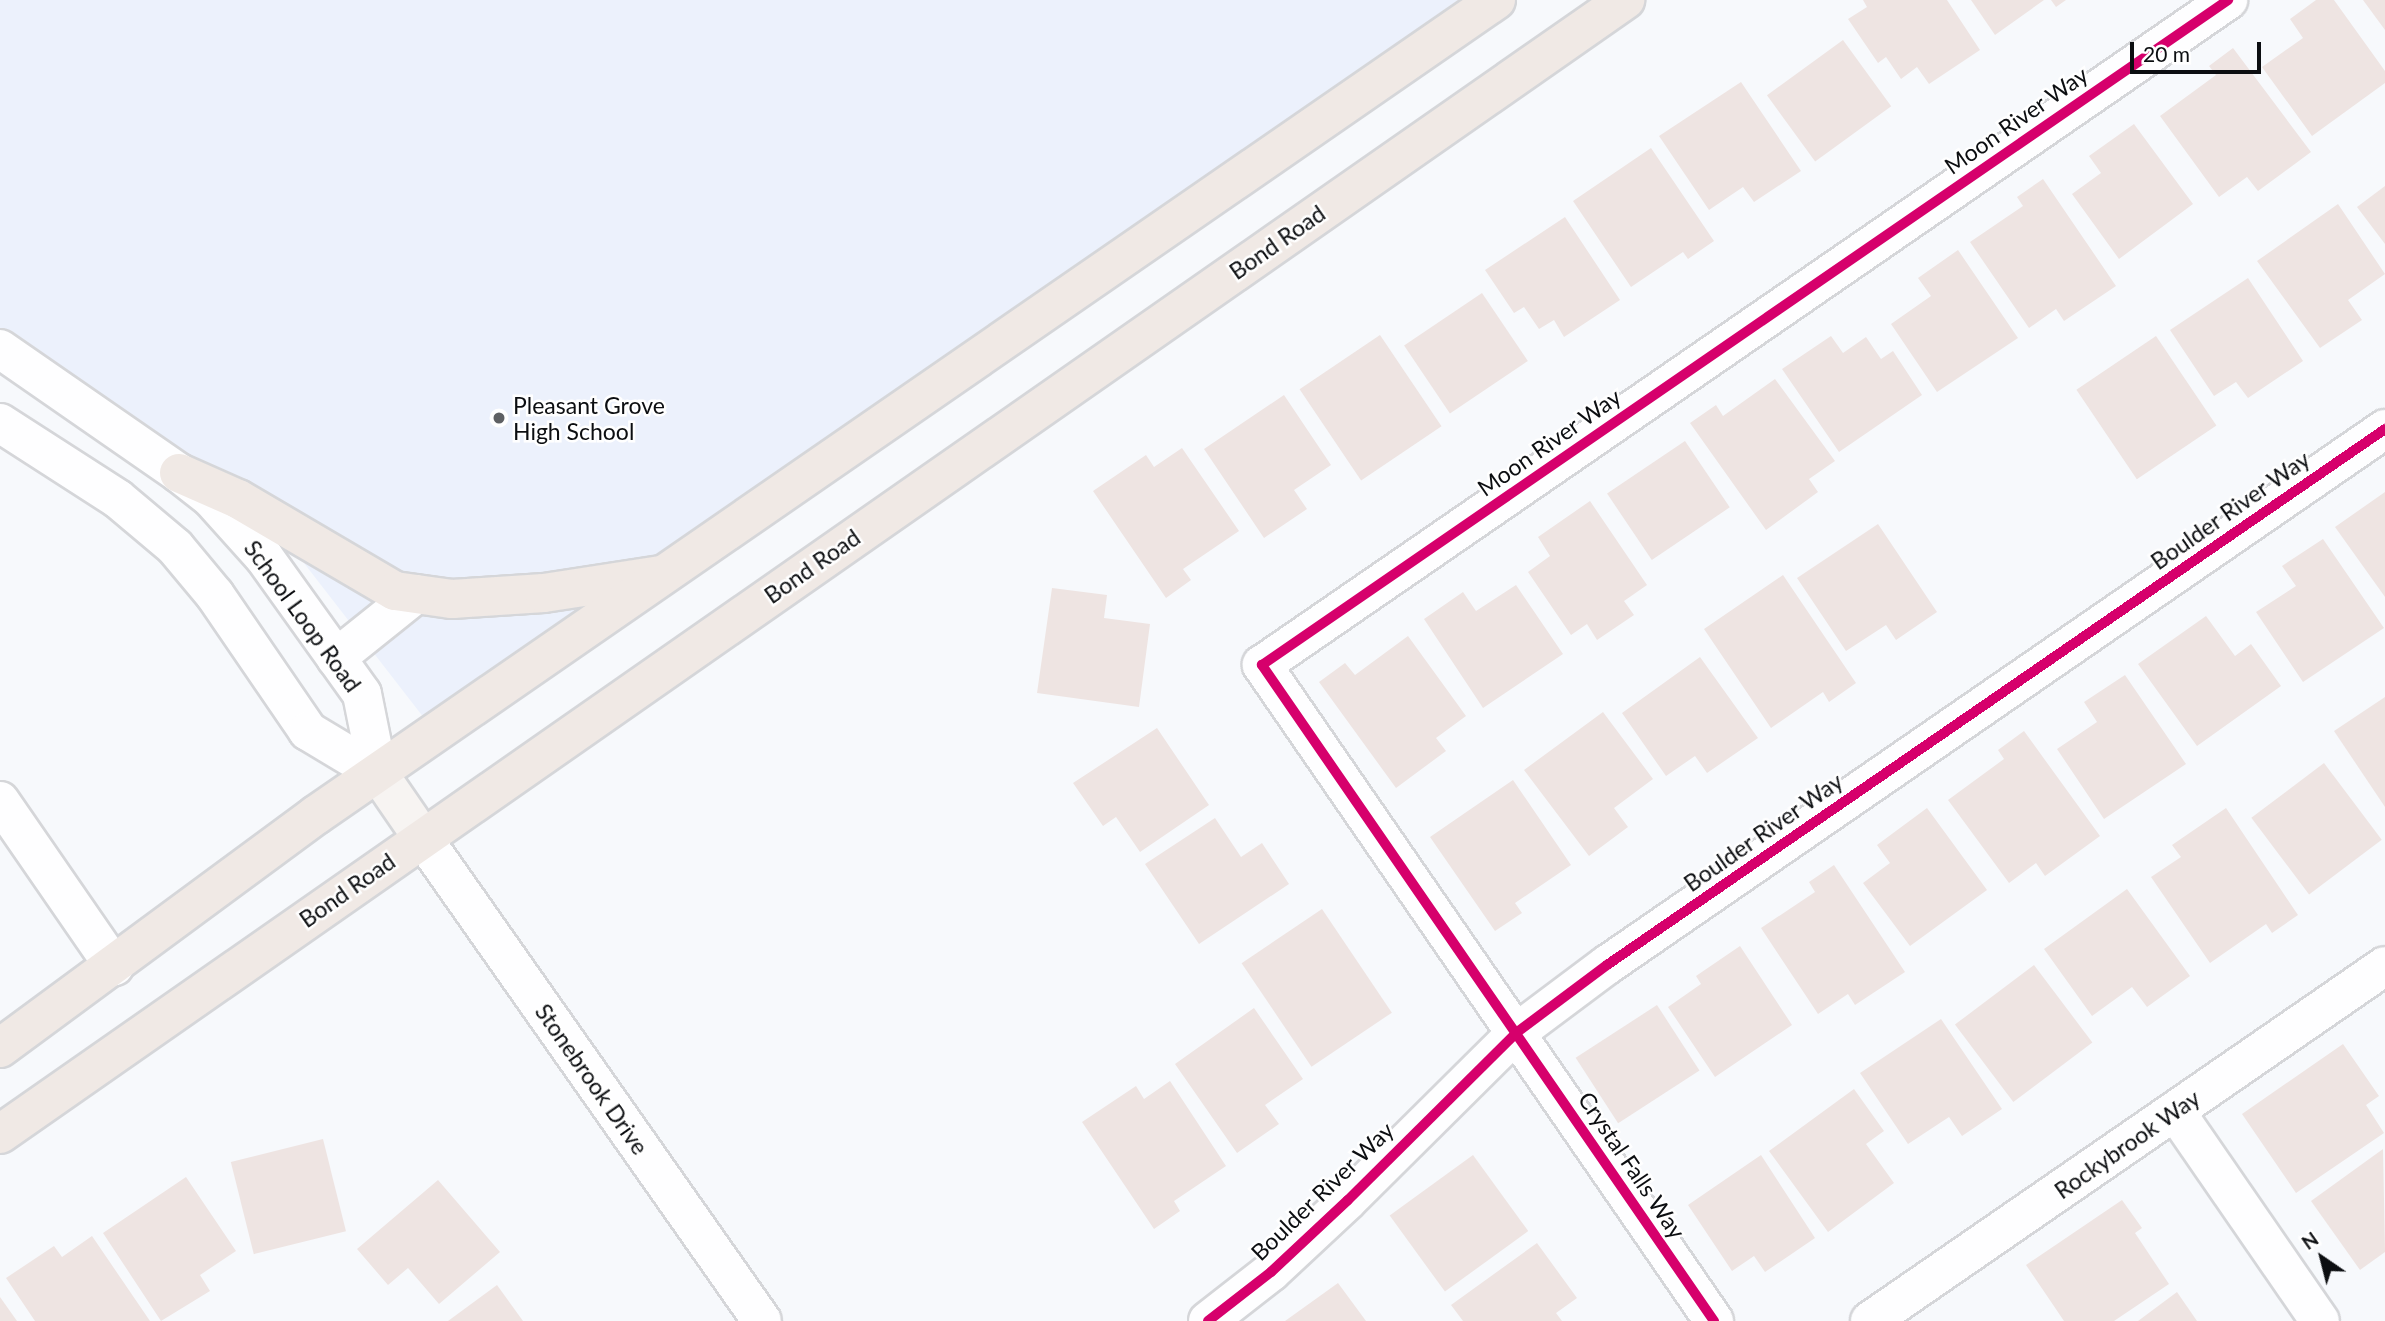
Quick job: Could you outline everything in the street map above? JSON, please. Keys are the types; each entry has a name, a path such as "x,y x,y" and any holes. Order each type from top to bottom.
{"main road":[{"path":"0,1048 378,773 670,574 1496,0"},
{"name":"Bond Road","path":"0,1134 1625,0"},
{"path":"179,473 238,499 395,591 453,599 544,593 670,574"},
{"path":"378,773 422,837"}],"street":[{"name":"Moon River Way","path":"1516,1033 1262,665 2228,0"},
{"name":"School Loop Road","path":"0,349 211,498 264,557 362,694 378,773"},
{"path":"0,423 118,499 175,547 215,595 308,731 378,773"},
{"name":"Boulder River Way","path":"1208,1321 1270,1272 1348,1200 1516,1033 1608,965 2385,429"},
{"path":"336,658 416,594"},
{"path":"0,801 114,966"},
{"name":"Stonebrook Drive","path":"422,837 762,1321"},
{"name":"Rockybrook Way","path":"1870,1321 2385,967"},
{"name":"Crystal Falls Way","path":"1516,1033 1714,1321"},
{"path":"2175,1111 2320,1321"}],"shaded area":[{"name":"Pleasant Grove High School","path":"0,0 1458,0 431,727 259,505 0,330"}],"building":[{"path":"1863,0 1947,0 1980,50 1929,84 1917,67 1901,79 1886,57 1878,63 1848,19 1867,7"},
{"path":"1971,0 2044,0 1995,35"},
{"path":"2051,0 2066,0 2056,7"},
{"path":"2316,0 2334,0 2385,71 2385,83 2312,136 2262,67 2303,38 2290,19"},
{"path":"2363,0 2385,0 2385,30"},
{"path":"1843,40 1891,106 1815,162 1767,95"},
{"path":"2233,48 2311,152 2258,191 2247,177 2219,197 2160,116 2216,75 2209,66"},
{"path":"1741,82 1801,171 1754,202 1743,187 1709,210 1659,136"},
{"path":"2134,124 2193,204 2119,259 2072,194 2101,173 2089,156"},
{"path":"1651,148 1714,241 1688,259 1683,252 1631,287 1573,201"},
{"path":"2043,179 2116,286 2064,321 2056,309 2029,328 1970,242 2023,206 2017,197"},
{"path":"2385,186 2385,244 2357,207"},
{"path":"2338,204 2385,274 2348,300 2362,320 2320,348 2257,261"},
{"path":"1565,217 1620,300 1564,337 1554,320 1539,329 1524,307 1514,313 1485,270"},
{"path":"1958,250 2018,338 1937,392 1891,324 1931,296 1918,278"},
{"path":"2248,278 2303,361 2248,398 2236,382 2214,396 2170,330"},
{"path":"1482,293 1528,361 1450,414 1404,346"},
{"path":"1380,335 1442,426 1361,480 1300,389"},
{"path":"1831,336 1843,353 1866,337 1881,359 1893,351 1922,395 1839,452 1782,369"},
{"path":"2156,336 2216,426 2137,479 2076,390"},
{"path":"1775,379 1835,461 1809,479 1818,492 1766,530 1690,423 1716,405 1723,416"},
{"path":"1284,395 1331,465 1294,490 1307,509 1264,538 1204,449"},
{"path":"1685,441 1730,507 1652,560 1607,494"},
{"path":"1182,448 1239,531 1183,569 1191,580 1166,598 1093,491 1146,455 1154,467"},
{"path":"2385,492 2385,597 2335,527"},
{"path":"1590,501 1647,585 1624,601 1634,615 1597,640 1587,624 1571,635 1528,572 1550,556 1538,537"},
{"path":"1878,524 1937,612 1896,640 1886,625 1846,651 1797,578"},
{"path":"2323,539 2384,628 2303,682 2256,612 2296,586 2282,566"},
{"path":"1783,575 1856,683 1829,702 1823,692 1771,728 1704,629"},
{"path":"1516,585 1563,654 1483,708 1424,619 1463,592 1476,611"},
{"path":"1052,588 1107,595 1104,618 1150,624 1139,707 1037,693"},
{"path":"2206,616 2235,656 2251,644 2281,686 2197,746 2138,664"},
{"path":"1408,636 1466,716 1436,738 1446,751 1396,788 1319,682 1345,663 1355,675"},
{"path":"1700,657 1758,738 1707,773 1695,756 1666,776 1622,713"},
{"path":"2125,675 2186,764 2104,819 2057,749 2097,722 2084,702"},
{"path":"2385,697 2385,807 2334,731"},
{"path":"1603,712 1653,779 1614,808 1628,827 1589,856 1524,770"},
{"path":"1157,728 1209,805 1140,852 1116,817 1103,826 1073,783"},
{"path":"2024,731 2100,836 2045,876 2036,863 2009,883 1948,800 2004,759 1998,750"},
{"path":"2324,763 2382,840 2309,894 2251,818"},
{"path":"1513,780 1571,865 1515,903 1522,913 1495,931 1430,837"},
{"path":"1927,808 1987,890 1910,946 1863,883 1890,863 1877,845"},
{"path":"2226,808 2298,915 2272,933 2266,924 2210,963 2151,877 2181,857 2172,845"},
{"path":"1215,818 1241,857 1262,843 1289,884 1199,944 1145,864"},
{"path":"1834,865 1905,972 1855,1005 1848,994 1818,1014 1761,928 1815,892 1809,882"},
{"path":"2127,889 2190,976 2147,1007 2132,987 2092,1016 2044,949"},
{"path":"1322,909 1392,1013 1311,1067 1242,963"},
{"path":"1740,946 1792,1025 1715,1077 1668,1007 1701,984 1696,976"},
{"path":"2034,965 2092,1042 2013,1102 1955,1025"},
{"path":"1657,1005 1699,1070 1618,1123 1576,1058"},
{"path":"1254,1008 1303,1079 1265,1105 1279,1124 1237,1153 1175,1064"},
{"path":"1941,1019 2002,1109 1962,1136 1949,1117 1908,1144 1860,1073"},
{"path":"2343,1044 2379,1096 2366,1105 2384,1133 2296,1193 2242,1114"},
{"path":"1170,1081 1226,1166 1174,1201 1180,1211 1154,1229 1082,1122 1136,1086 1144,1099"},
{"path":"1854,1089 1884,1131 1866,1144 1894,1183 1828,1232 1769,1151"},
{"path":"323,1139 346,1231 254,1254 231,1162"},
{"path":"2383,1149 2385,1252 2360,1270 2311,1201"},
{"path":"1473,1155 1528,1231 1445,1292 1390,1216"},
{"path":"1761,1155 1815,1238 1765,1272 1754,1256 1732,1271 1688,1205"},
{"path":"186,1177 236,1251 200,1275 210,1291 161,1321 103,1233"},
{"path":"438,1180 500,1252 439,1304 408,1268 388,1285 357,1249"},
{"path":"2122,1200 2142,1228 2135,1233 2169,1284 2114,1321 2064,1321 2026,1265"},
{"path":"92,1236 150,1321 35,1321 6,1278 54,1246 62,1257"},
{"path":"1537,1243 1577,1298 1556,1313 1562,1321 1463,1321 1451,1305"},
{"path":"1338,1283 1366,1321 1285,1321"},
{"path":"497,1285 523,1321 448,1321"},
{"path":"2177,1292 2197,1321 2138,1321"},
{"path":"0,1297 17,1321 0,1321"}],"cycle path":[{"path":"1714,1321 1262,665 2228,0"},
{"path":"1208,1321 1271,1272 1348,1200 1516,1033 1607,965 2385,429"}],"place":[{"name":"Pleasant Grove High School","path":"499,418"}]}
